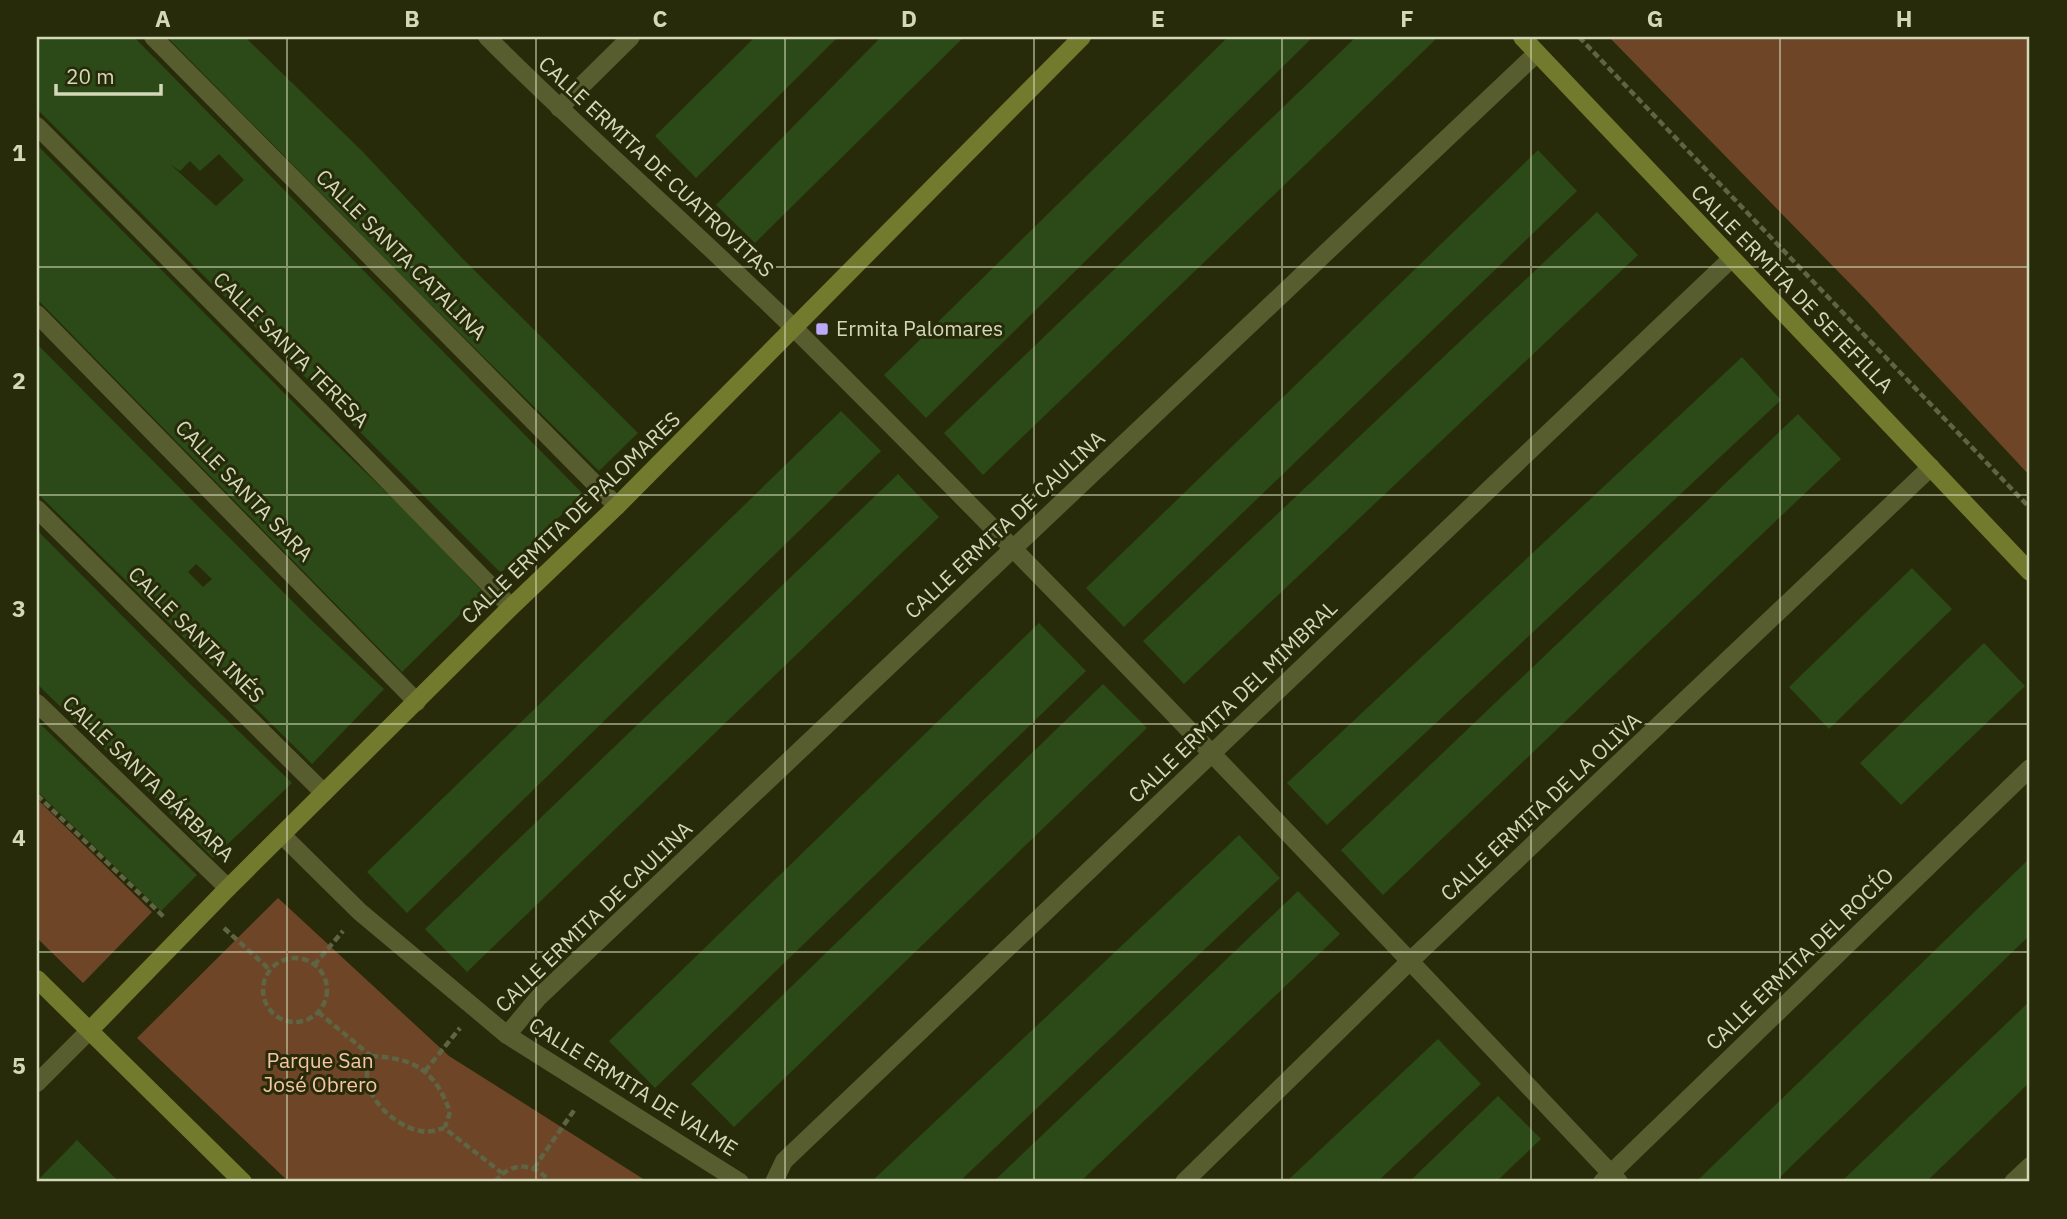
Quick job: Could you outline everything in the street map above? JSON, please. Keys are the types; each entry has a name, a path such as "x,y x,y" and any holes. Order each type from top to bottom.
{"street":[{"name":"CALLE SANTA CATALINA","path":"153,37 617,506"},
{"name":"CALLE ERMITA DE CUATROVITAS","path":"487,37 794,328 1014,548 1409,962 1611,1179"},
{"path":"559,108 631,37"},
{"name":"CALLE ERMITA DE PALOMARES","path":"90,1030 206,910 511,607 617,506 1082,37"},
{"name":"CALLE ERMITA DE SETEFILLA","path":"1522,37 2030,572"},
{"name":"CALLE ERMITA DE CAULINA","path":"507,1035 538,998 1537,53"},
{"name":"CALLE SANTA TERESA","path":"37,126 511,607"},
{"name":"CALLE ERMITA DEL MIMBRAL","path":"774,1182 783,1161 1731,259"},
{"name":"CALLE SANTA SARA","path":"37,314 417,702"},
{"name":"CALLE ERMITA DE LA OLIVA","path":"1184,1182 1409,962 1931,467"},
{"name":"CALLE SANTA INÉS","path":"37,509 324,793"},
{"name":"CALLE SANTA BÁRBARA","path":"37,703 228,888"},
{"name":"CALLE ERMITA DEL ROCÍO","path":"1611,1179 2030,768"},
{"name":"CALLE ERMITA DE VALME","path":"282,835 360,912 507,1035 740,1182"},
{"path":"37,979 243,1182"},
{"path":"37,1083 90,1030"},
{"path":"2013,1182 2030,1166"}],"path":[{"path":"1579,37 2030,508"},
{"path":"37,795 183,935"},
{"path":"206,910 269,969"},
{"path":"314,965 360,912"},
{"path":"287,958 307,960 314,965 327,985 324,1003 318,1012 302,1021 284,1020 274,1014 267,1006 263,994 263,982 269,969 287,958"},
{"path":"425,1071 476,1009"},
{"path":"318,1012 371,1056 410,1061 425,1071 438,1084 450,1112 445,1127"},
{"path":"371,1056 366,1073 369,1088 384,1110 407,1126 422,1132 444,1128 502,1173"},
{"path":"534,1168 591,1087"},
{"path":"495,1182 502,1173 523,1166 541,1172 550,1182"}],"green space":[{"path":"1609,37 2030,37 2030,476 1866,300"},
{"path":"37,799 152,912 83,983 37,938"},
{"name":"Parque San José Obrero","path":"278,898 449,1056 648,1182 289,1182 137,1038"}],"building":[{"path":"37,37 134,37 583,494 501,573 37,109","holes":["219,154 244,180 216,206 170,164 180,171 190,161 200,171"]},
{"path":"167,37 245,37 363,152 462,258 638,433 599,471"},
{"path":"755,37 838,37 696,178 655,136"},
{"path":"881,37 964,37 755,243 716,205"},
{"path":"1228,37 1313,37 926,418 884,375"},
{"path":"1356,37 1433,37 1435,40 983,475 944,433"},
{"path":"37,145 309,418 409,514 483,592 402,672 37,299"},
{"path":"1538,150 1577,191 1124,627 1086,588"},
{"path":"1597,212 1638,255 1184,684 1143,641"},
{"path":"37,344 309,618 384,689 312,764 37,493","holes":["196,564 212,579 203,587 188,572"]},
{"path":"1742,357 1781,400 1327,825 1287,783"},
{"path":"841,411 881,451 407,913 367,872"},
{"path":"1798,414 1841,459 1383,895 1341,850"},
{"path":"898,474 939,517 467,972 425,929"},
{"path":"37,530 292,783 213,858 37,684"},
{"path":"1912,568 1952,609 1829,729 1789,687"},
{"path":"1039,623 1086,671 655,1088 609,1041"},
{"path":"1984,643 2025,686 1901,805 1860,763"},
{"path":"1103,684 1147,728 734,1127 691,1084"},
{"path":"37,721 197,875 161,911 37,791"},
{"path":"1239,835 1280,878 959,1182 871,1182"},
{"path":"2030,858 2030,935 1775,1182 1696,1182"},
{"path":"1298,891 1340,934 1080,1182 993,1182"},
{"path":"2030,1001 2030,1082 1926,1182 1841,1182"},
{"path":"1438,1039 1481,1084 1377,1182 1286,1182"},
{"path":"1498,1096 1541,1139 1496,1182 1409,1182"},
{"path":"77,1140 118,1181 37,1181"}],"place":[{"name":"Ermita Palomares","path":"822,329"}]}
